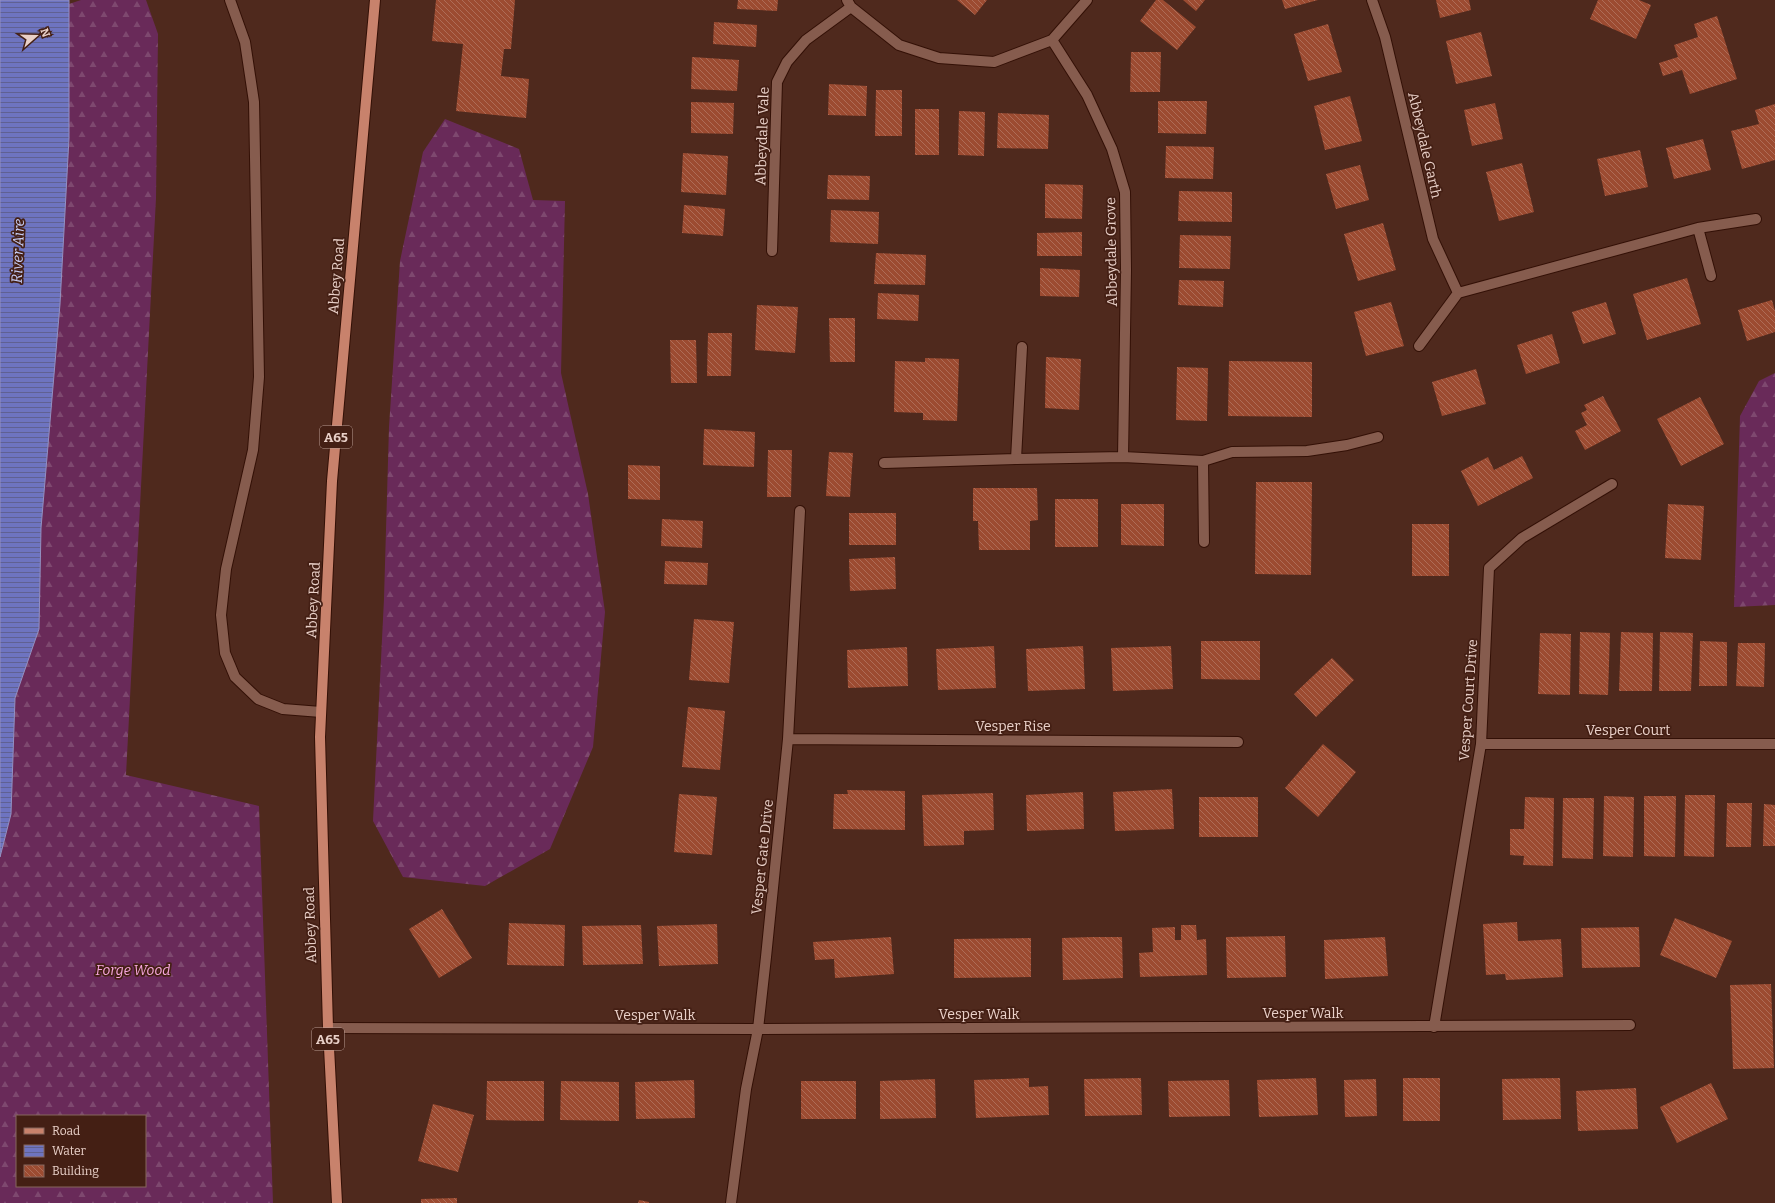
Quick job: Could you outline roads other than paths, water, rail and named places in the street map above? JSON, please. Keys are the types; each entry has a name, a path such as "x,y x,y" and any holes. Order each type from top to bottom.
{"main road":[{"name":"Abbey Road","path":"336,1203 328,1028 320,737 332,481 375,0"}],"street":[{"path":"230,0 245,42 254,102 259,377 254,450 226,570 221,615 225,653 235,677 258,699 283,709 321,712"},
{"path":"849,3 899,45 940,58 994,62 1052,40 1086,0"},
{"name":"Abbeydale Garth","path":"1372,0 1385,36 1433,239 1458,293"},
{"name":"Abbeydale Vale","path":"772,251 777,82 787,62 806,40 849,3"},
{"name":"Abbeydale Grove","path":"1052,40 1087,95 1112,149 1125,192 1126,270 1123,457"},
{"path":"1419,346 1458,293 1698,228 1756,219"},
{"path":"1698,228 1711,276"},
{"path":"1016,459 1022,347"},
{"path":"884,463 1123,457 1203,461 1232,452 1307,451 1347,445 1378,437"},
{"path":"1203,461 1204,542"},
{"name":"Vesper Court Drive","path":"1434,1027 1481,744 1489,568 1522,538 1612,484"},
{"name":"Vesper Gate Drive","path":"731,1203 746,1089 758,1029 788,739 800,511"},
{"name":"Vesper Rise","path":"788,739 1238,742"},
{"name":"Vesper Court","path":"1481,744 1775,744"},
{"name":"Vesper Walk","path":"328,1028 758,1029 1630,1025"}],"water":[{"name":"River Aire","path":"0,0 69,0 69,138 60,304 41,528 39,629 15,698 11,814 0,857"}],"park label":[{"name":"Forge Wood","path":"133,970"}]}
